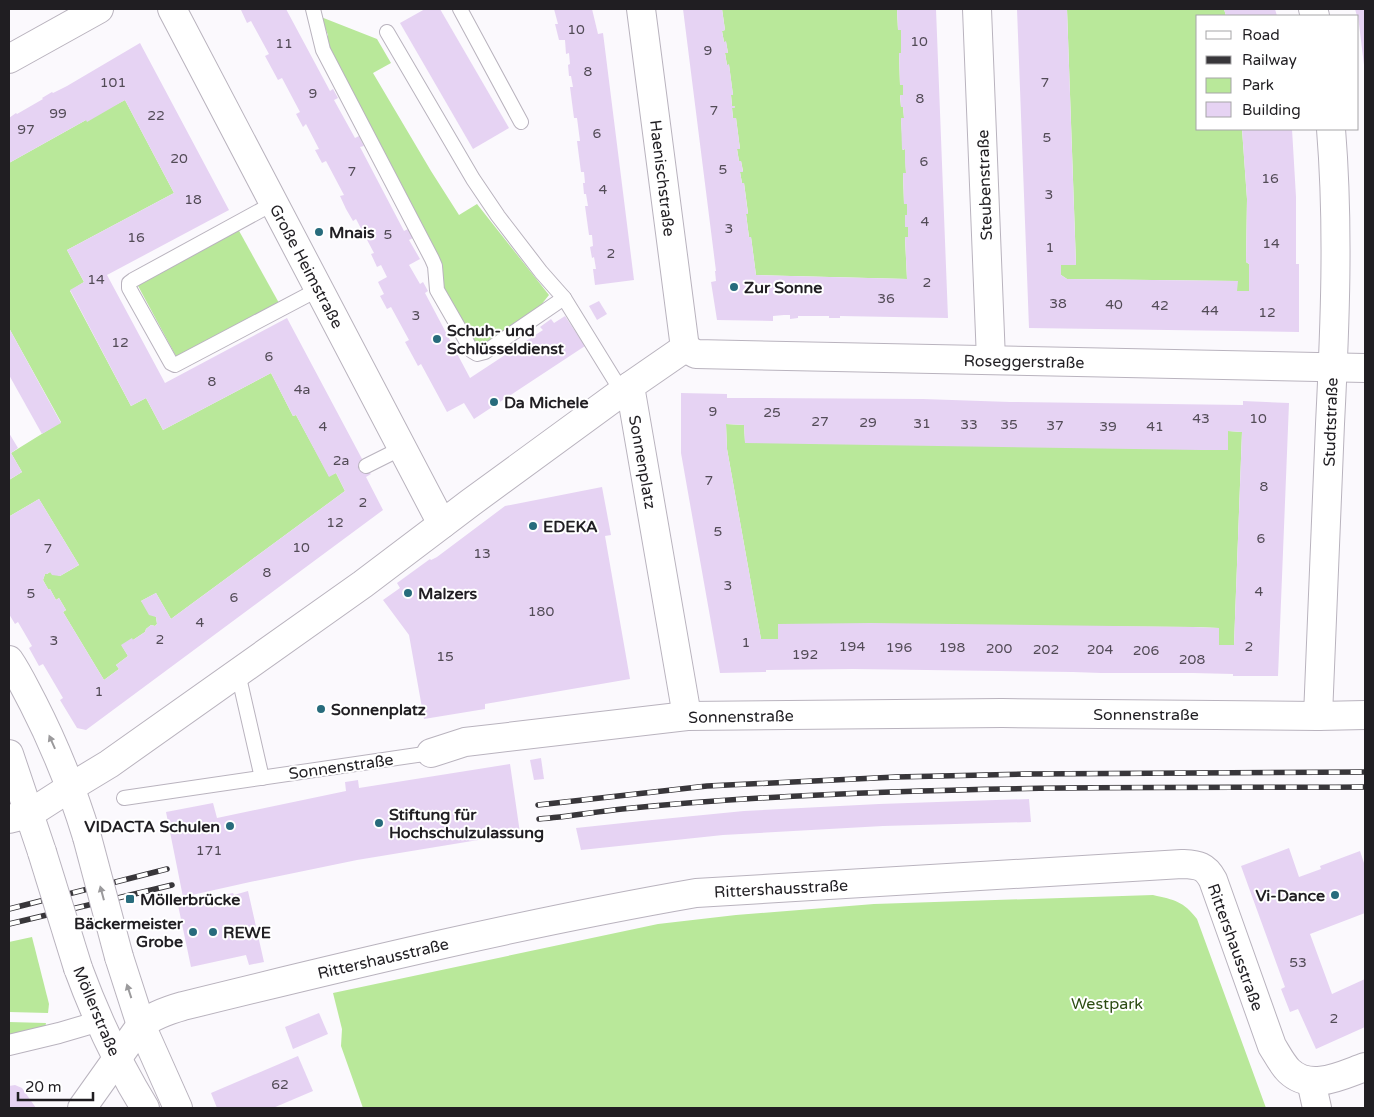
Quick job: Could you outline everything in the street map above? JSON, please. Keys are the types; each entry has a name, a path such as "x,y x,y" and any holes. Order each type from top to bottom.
{"street":[{"path":"9,60 99,9"},
{"name":"Große Heimstraße","path":"172,9 442,524"},
{"name":"Haenischstraße","path":"641,9 685,348"},
{"name":"Steubenstraße","path":"977,9 991,360"},
{"name":"Studtstraße","path":"1318,716 1333,367 1335,270 1334,178 1331,130"},
{"name":"Roseggerstraße","path":"685,348 696,354 1365,368"},
{"name":"Sonnenplatz","path":"19,816 109,764 363,584 626,389 685,348"},
{"name":"Sonnenplatz","path":"626,389 687,716"},
{"path":"9,660 46,728 71,787 87,838 119,957 141,1025 178,1108"},
{"name":"Sonnenstraße","path":"431,753 465,742 687,716 1012,713 1365,715"},
{"name":"Möllerstraße","path":"9,754 19,816 42,852 85,989 117,1059 145,1108"},
{"name":"Rittershausstraße","path":"82,1108 141,1025 145,1021 164,1012 390,956 530,924 696,893 1182,864 1200,866 1211,875 1272,1046 1289,1072 1304,1081 1311,1082"},
{"path":"9,1044 60,1033 100,1021"},
{"path":"1316,1108 1311,1082 1330,1080 1365,1067"}],"lane":[{"path":"313,9 323,50 432,259 435,266 437,290 472,351 477,354 485,352 564,298"},
{"path":"460,9 521,122"},
{"path":"387,32 473,179 514,237 564,298 626,389"},
{"path":"274,203 133,280 129,283 129,288 171,363 175,365 319,289"},
{"path":"366,466 402,448"},
{"path":"238,673 262,778"},
{"name":"Sonnenstraße","path":"124,798 431,753"}],"green space":[{"path":"722,9 897,9 898,30 901,30 901,53 899,53 900,85 903,85 903,95 900,96 904,118 901,118 906,173 903,173 904,204 907,204 905,227 908,227 908,237 905,238 907,279 756,275 746,214 748,213 744,183 742,183 740,172 743,171 737,149 740,149 736,118 733,118 732,108 735,107 732,106 731,95 733,95 729,65 727,65 725,53 728,53 722,31 725,30"},
{"path":"1067,9 1224,9 1226,15 1196,15 1196,130 1242,130 1247,199 1246,262 1249,264 1249,291 1237,291 1237,281 1067,279 1061,275 1061,265 1076,264"},
{"path":"321,17 377,39 391,63 373,73 459,215 477,204 549,295 533,315 486,345 473,343 443,291 440,277 443,267 333,60 327,41 328,35"},
{"path":"125,100 174,193 67,250 84,282 70,291 131,406 146,398 163,430 271,373 293,416 296,415 329,476 336,473 345,491 171,619 156,593 141,601 156,617 157,624 155,626 151,625 145,632 122,646 128,656 116,665 119,669 104,680 63,612 66,610 59,598 56,600 43,580 45,574 50,572 60,576 79,565 39,499 10,516 9,514 9,480 22,472 11,453 61,422 9,328 9,163"},
{"path":"238,229 279,303 177,358 137,284"},
{"path":"726,424 744,425 745,442 1242,432 1234,645 1219,645 1219,628 1193,627 778,624 778,639 761,639 727,449"},
{"name":"Westpark","path":"1153,895 1178,902 1187,908 1197,919 1266,1108 363,1108 341,1046 342,1029 333,993 658,924 736,915 874,904"},
{"path":"32,937 49,1004 48,1013 9,1012 9,942"},
{"path":"9,1022 46,1023 45,1028 9,1039"}],"building":[{"path":"286,9 330,91 333,89 338,98 334,100 355,138 359,136 364,146 360,147 404,231 408,229 413,238 409,240 420,259 409,265 420,284 423,282 428,291 425,293 470,378 543,330 540,327 551,319 554,323 565,316 585,346 474,419 464,403 447,412 421,364 418,366 405,342 409,340 391,307 387,309 380,296 384,294 378,282 387,277 381,265 377,267 371,254 374,253 356,219 353,221 340,196 344,195 326,161 322,163 315,150 319,149 306,124 303,127 296,114 300,112 282,78 278,80 265,56 269,54 251,21 247,23 241,10"},
{"path":"425,9 440,9 509,128 473,149 400,23"},
{"path":"554,9 592,9 598,34 603,33 634,280 595,285 593,269 596,269 590,247 593,246 592,235 589,235 585,206 588,206 583,183 585,183 584,172 581,172 577,141 580,141 577,118 574,118 570,87 573,87 571,76 569,76 569,53 566,54 565,40 559,40 555,24 558,24"},
{"path":"683,9 722,9 725,30 722,31 728,53 725,53 727,65 729,64 733,95 731,95 732,106 735,108 732,108 733,118 736,118 740,149 737,149 743,172 740,172 742,183 744,183 749,237 751,237 756,275 907,279 905,237 908,237 908,227 905,227 907,204 904,204 903,173 906,173 905,149 902,150 901,118 904,118 900,95 903,95 903,85 900,85 899,53 901,53 901,30 898,30 897,9 936,9 948,318 840,316 840,318 829,318 829,316 798,316 798,318 790,319 790,315 784,315 773,316 773,321 717,320 711,282 716,281 716,271"},
{"path":"1017,9 1067,9 1076,265 1061,265 1061,275 1067,279 1238,281 1237,291 1249,291 1249,264 1246,262 1247,199 1242,130 1292,130 1296,197 1296,264 1299,264 1299,332 1029,328"},
{"path":"1224,9 1275,9 1277,15 1226,15"},
{"path":"1355,9 1365,9 1365,65 1359,15 1357,15"},
{"path":"140,43 229,210 107,275 165,383 287,318 371,474 366,477 383,510 86,730 77,728 60,700 63,698 43,664 39,666 29,648 32,646 18,622 15,624 9,614 9,514 10,516 39,499 79,565 60,576 52,575 50,572 45,574 43,580 56,600 59,598 66,610 63,612 104,680 119,669 116,665 128,656 121,645 145,632 151,625 155,626 157,624 156,617 149,615 141,601 156,593 171,619 345,491 336,473 329,477 296,415 293,416 271,373 163,430 146,398 131,406 70,290 84,282 67,250 174,193 125,100 9,163 9,118"},
{"path":"599,301 607,314 597,320 589,306"},
{"path":"9,328 61,423 42,434 9,375"},
{"path":"681,393 727,394 727,398 923,399 1243,405 1243,401 1289,403 1278,676 1233,676 1233,674 1193,673 853,669 766,670 766,672 720,673 681,453","holes":["726,424 744,425 745,443 1201,450 1228,450 1228,431 1242,432 1234,645 1219,645 1219,628 1193,627 871,623 778,624 778,639 761,639 727,449"]},
{"path":"9,433 18,448 11,453 22,472 9,480"},
{"path":"602,487 611,535 605,536 630,679 485,704 485,709 424,719 409,635 383,600 400,588 397,583 430,559 437,557 505,506"},
{"path":"541,758 544,779 534,780 530,760"},
{"name":"Stiftung für Hochschulzulassung","path":"510,764 520,833 357,860 183,897 166,812 213,803 217,818 346,791 345,782 358,780 359,788"},
{"path":"1029,799 1031,822 883,826 723,835 581,850 576,828 744,811"},
{"path":"1289,848 1299,877 1321,869 1320,866 1360,851 1365,866 1365,913 1310,934 1332,994 1365,979 1365,1027 1316,1049 1298,1009 1290,1012 1281,989 1285,987 1241,866"},
{"path":"248,891 264,962 249,965 246,955 191,967 178,905"},
{"path":"319,1013 328,1034 293,1049 285,1027"},
{"path":"298,1056 313,1091 273,1108 217,1108 211,1093"},
{"path":"15,1085 22,1088 36,1108 9,1108 9,1086"}],"railway":[{"path":"538,805 707,786 896,777 1026,774 1365,772"},
{"path":"539,819 689,803 858,793 1069,788 1365,787"},
{"path":"9,909 167,869"},
{"path":"9,924 172,885"}],"place":[{"name":"Mnais","path":"319,232"},
{"name":"Zur Sonne","path":"734,287"},
{"name":"Schuh- und Schlüsseldienst","path":"437,339"},
{"name":"Da Michele","path":"494,402"},
{"name":"EDEKA","path":"533,526"},
{"name":"Malzers","path":"408,593"},
{"name":"Sonnenplatz","path":"321,709"},
{"name":"Stiftung für Hochschulzulassung","path":"379,823"},
{"name":"VIDACTA Schulen","path":"230,826"},
{"name":"Vi-Dance","path":"1335,895"},
{"name":"Möllerbrücke","path":"130,899"},
{"name":"Bäckermeister Grobe","path":"193,932"},
{"name":"REWE","path":"213,932"}]}
